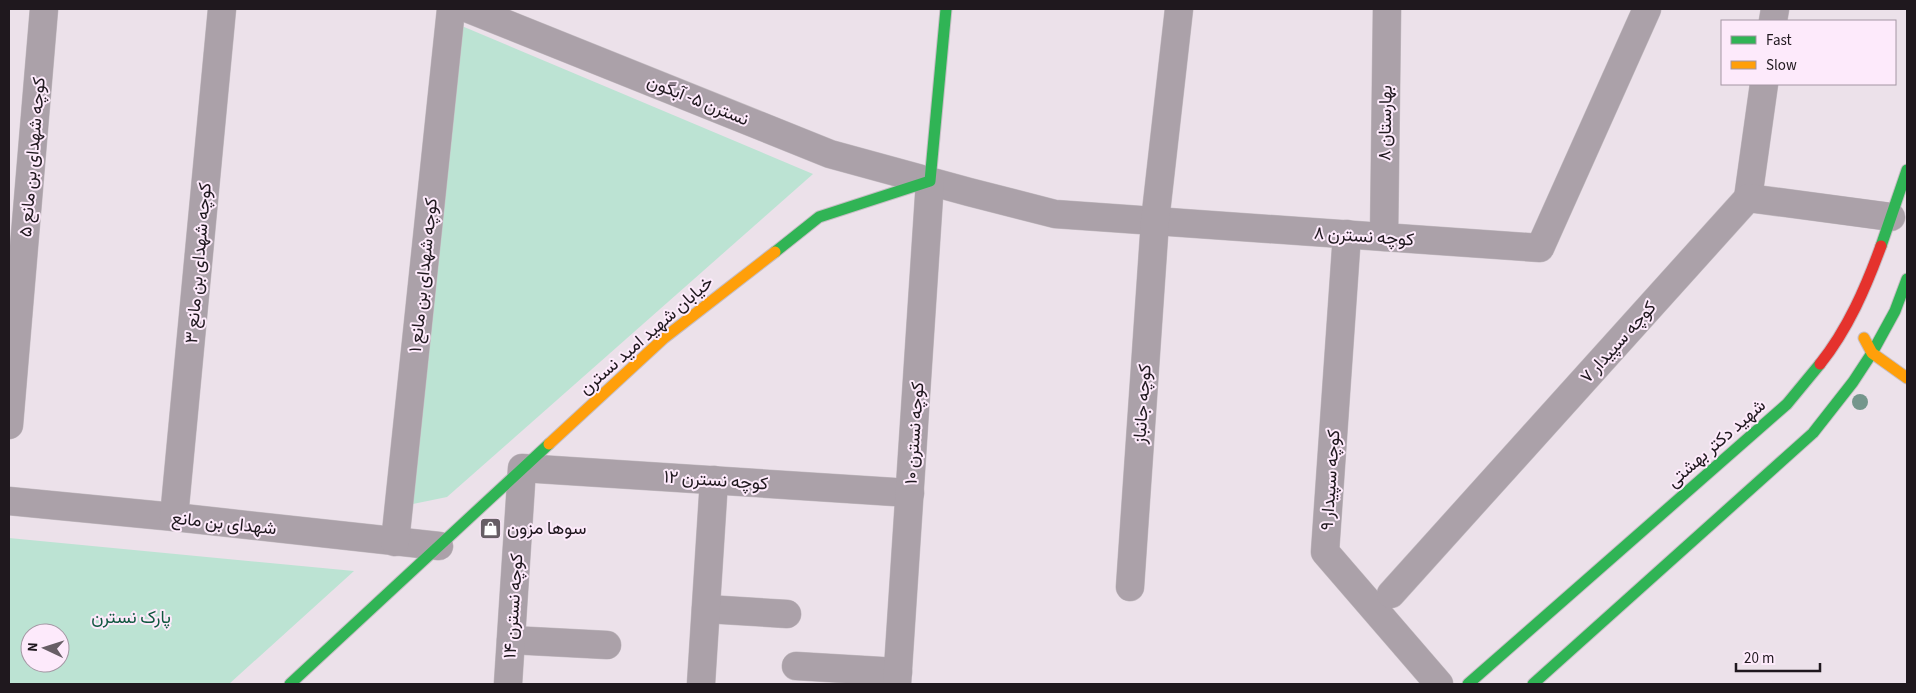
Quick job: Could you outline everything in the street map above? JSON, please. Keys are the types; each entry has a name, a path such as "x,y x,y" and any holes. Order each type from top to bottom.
{"main road":[{"path":"930,181 946,9"},
{"name":"شهید دکتر بهشتی","path":"1468,684 1787,404 1830,351 1856,315 1907,170"},
{"name":"خیابان شهید امید نسترن","path":"295,682 522,468 664,338 820,217 930,181"},
{"path":"1533,684 1813,433 1853,382 1872,353 1895,311 1907,279"},
{"path":"1878,313 1895,311 1907,319"},
{"path":"1856,315 1872,353 1907,378"}],"street":[{"name":"کوچه شهدای بن مانع ۵","path":"9,425 44,9"},
{"name":"کوچه شهدای بن مانع ۳","path":"174,517 222,9"},
{"name":"کوچه شهدای بن مانع ۱","path":"395,542 451,9"},
{"name":"نسترن ۵- آبگون","path":"469,9 830,154 930,181"},
{"name":"کوچه جانباز","path":"1130,586 1155,221 1179,9"},
{"name":"بهارستان ۸","path":"1384,237 1386,9"},
{"name":"کوچه نسترن ۸","path":"930,181 1055,214 1540,248 1646,9"},
{"path":"1764,85 1748,198 1891,217"},
{"name":"کوچه نسترن ۱۰","path":"898,678 930,181"},
{"name":"کوچه سپیدار ۷","path":"1391,594 1748,198"},
{"name":"کوچه سپیدار ۹","path":"1347,234 1324,552 1439,684"},
{"name":"کوچه نسترن ۱۲","path":"522,468 910,493"},
{"name":"کوچه نسترن ۱۴","path":"508,684 522,468"},
{"path":"701,684 714,480"},
{"name":"شهدای بن مانع","path":"9,501 439,546"},
{"path":"706,608 787,614"},
{"path":"511,640 606,646"},
{"path":"796,666 898,678"}],"green space":[{"path":"457,24 813,174 447,497 408,505"},
{"name":"پارک نسترن","path":"9,538 354,571 229,684 9,684"}],"traffic: fast":[{"path":"775,252 819,217 930,181 946,9"},
{"path":"1881,246 1907,170"},
{"path":"1533,684 1813,433 1853,382 1872,353 1895,311 1907,279"},
{"path":"1468,684 1787,404 1820,364"},
{"path":"290,684 549,444"}],"traffic: slow":[{"path":"549,444 664,338 775,252"},
{"path":"1864,338 1872,353 1907,378"}],"traffic: jam":[{"path":"1820,364 1848,322 1881,246"}],"place":[{"name":"سوها مزون","path":"491,528"}]}
